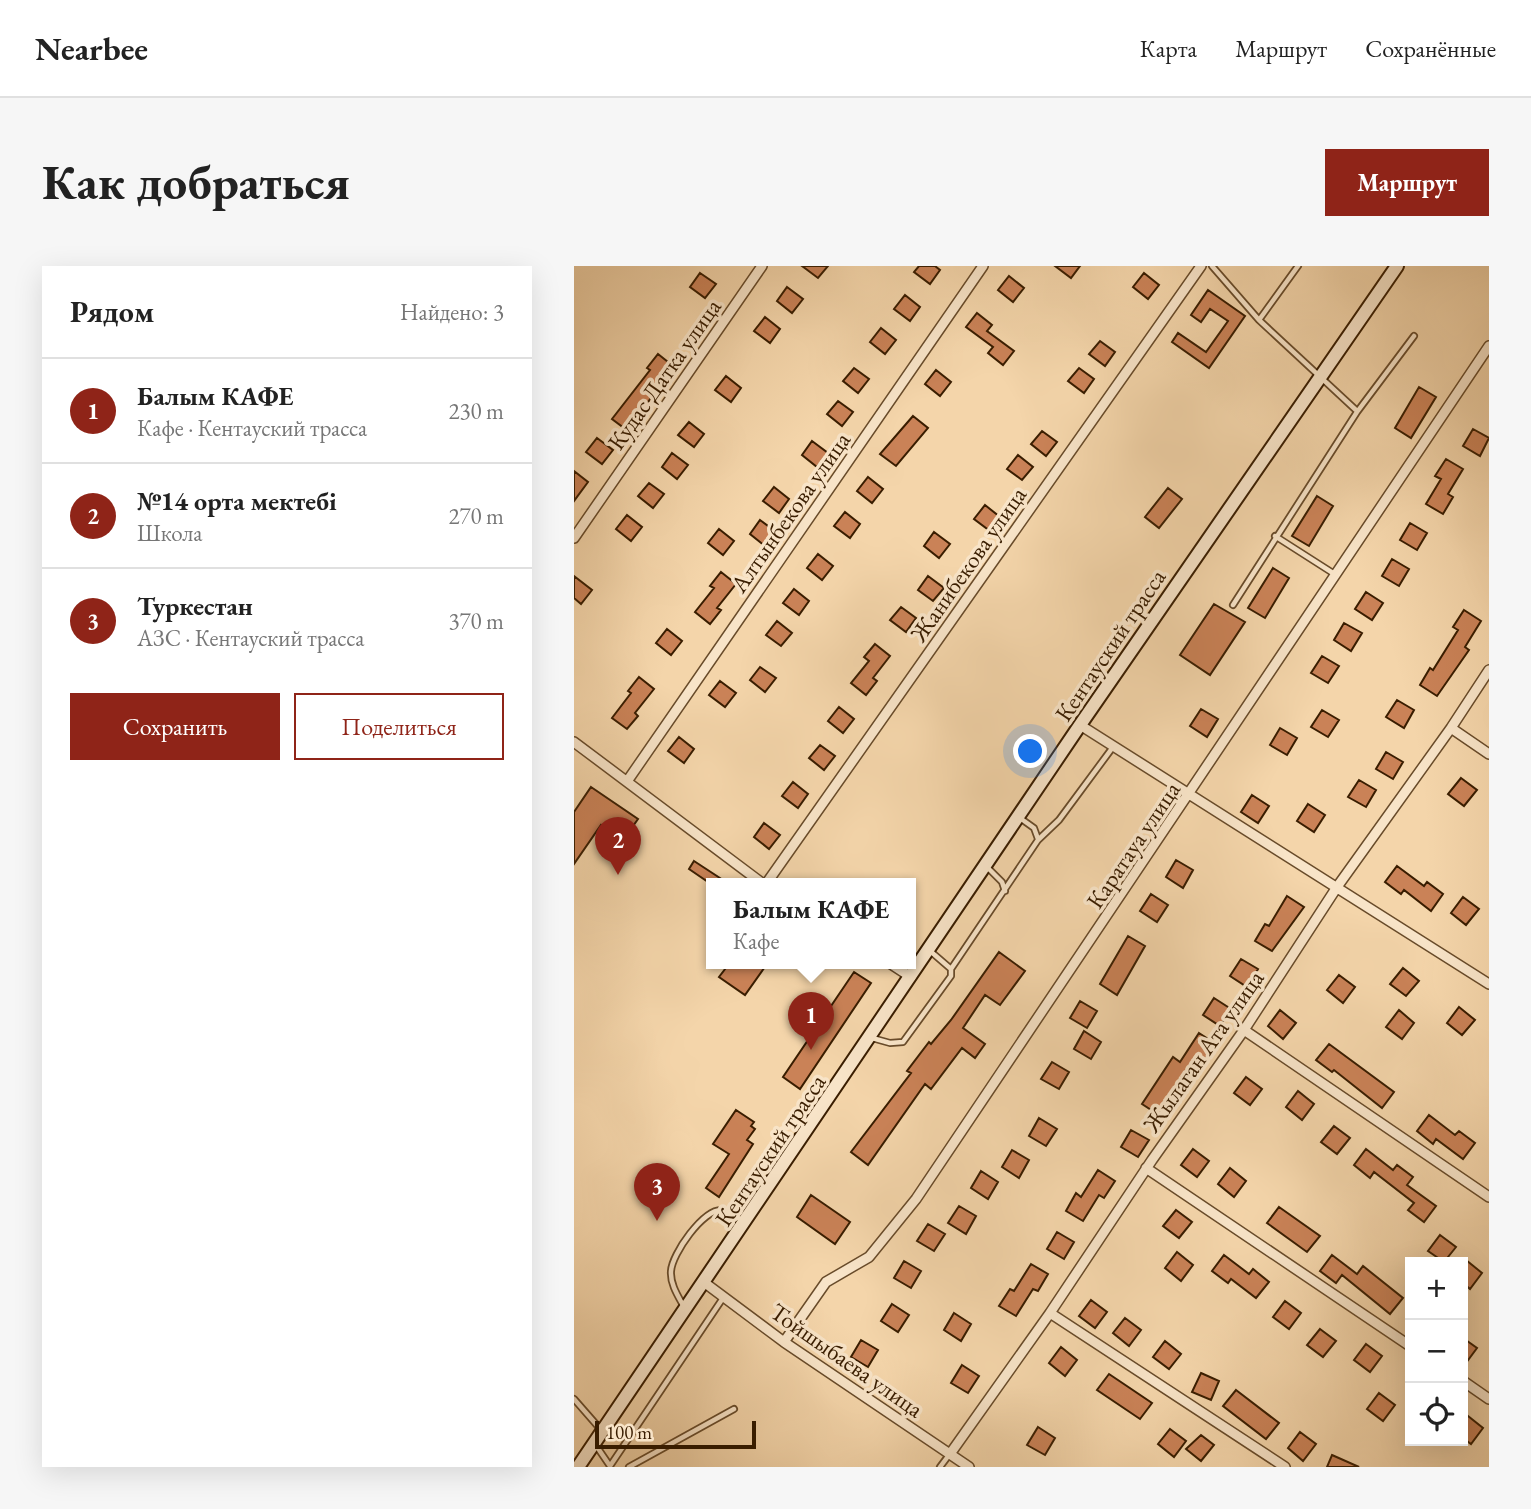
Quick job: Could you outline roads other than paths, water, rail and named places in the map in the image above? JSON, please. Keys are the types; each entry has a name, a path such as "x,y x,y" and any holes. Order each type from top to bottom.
{"main road":[{"name":"Кентауский трасса","path":"578,1467 747,1222 1080,725 1397,266"}],"street":[{"name":"Кудас Датка улица","path":"574,538 762,266"},
{"name":"Алтынбекова улица","path":"628,780 983,266"},
{"name":"Жанибекова улица","path":"769,878 1201,266"},
{"name":"Каратауа улица","path":"784,1342 826,1282 869,1257 916,1199 1489,346"},
{"name":"Жылаган Ата улица","path":"950,1454 1050,1313 1146,1168 1244,1030 1337,887 1451,728 1489,670"},
{"path":"1080,725 1489,984"},
{"path":"1451,728 1489,754"},
{"path":"574,742 757,878"},
{"path":"899,969 911,977"},
{"path":"1244,1030 1489,1197"},
{"path":"1146,1168 1405,1343"},
{"name":"Тойшыбаева улица","path":"705,1283 784,1342 968,1467"},
{"path":"1050,1313 1284,1467"},
{"path":"1466,1383 1489,1399"}],"lane":[{"path":"1212,266 1259,320 1357,412"},
{"path":"1259,320 1298,266"},
{"path":"1233,605 1357,412 1414,336"},
{"path":"1275,536 1337,575"},
{"path":"871,1038 890,1043 903,1042 951,976 951,969 1006,892 1038,840 1059,820 1113,747"},
{"path":"1020,818 1034,828 1038,840"},
{"path":"987,867 1002,882 1006,892"},
{"path":"929,950 951,969"},
{"path":"686,1311 673,1285 671,1269 682,1245 707,1214 722,1210 747,1222"},
{"path":"595,1443 610,1466 723,1297"},
{"path":"574,1399 603,1431"},
{"path":"629,1467 734,1409"},
{"path":"940,1467 950,1454"}],"place":[{"name":"№14 орта мектебі","path":"618,875"},
{"name":"Балым КАФЕ","path":"811,1050"},
{"name":"Туркестан","path":"657,1221"}]}
